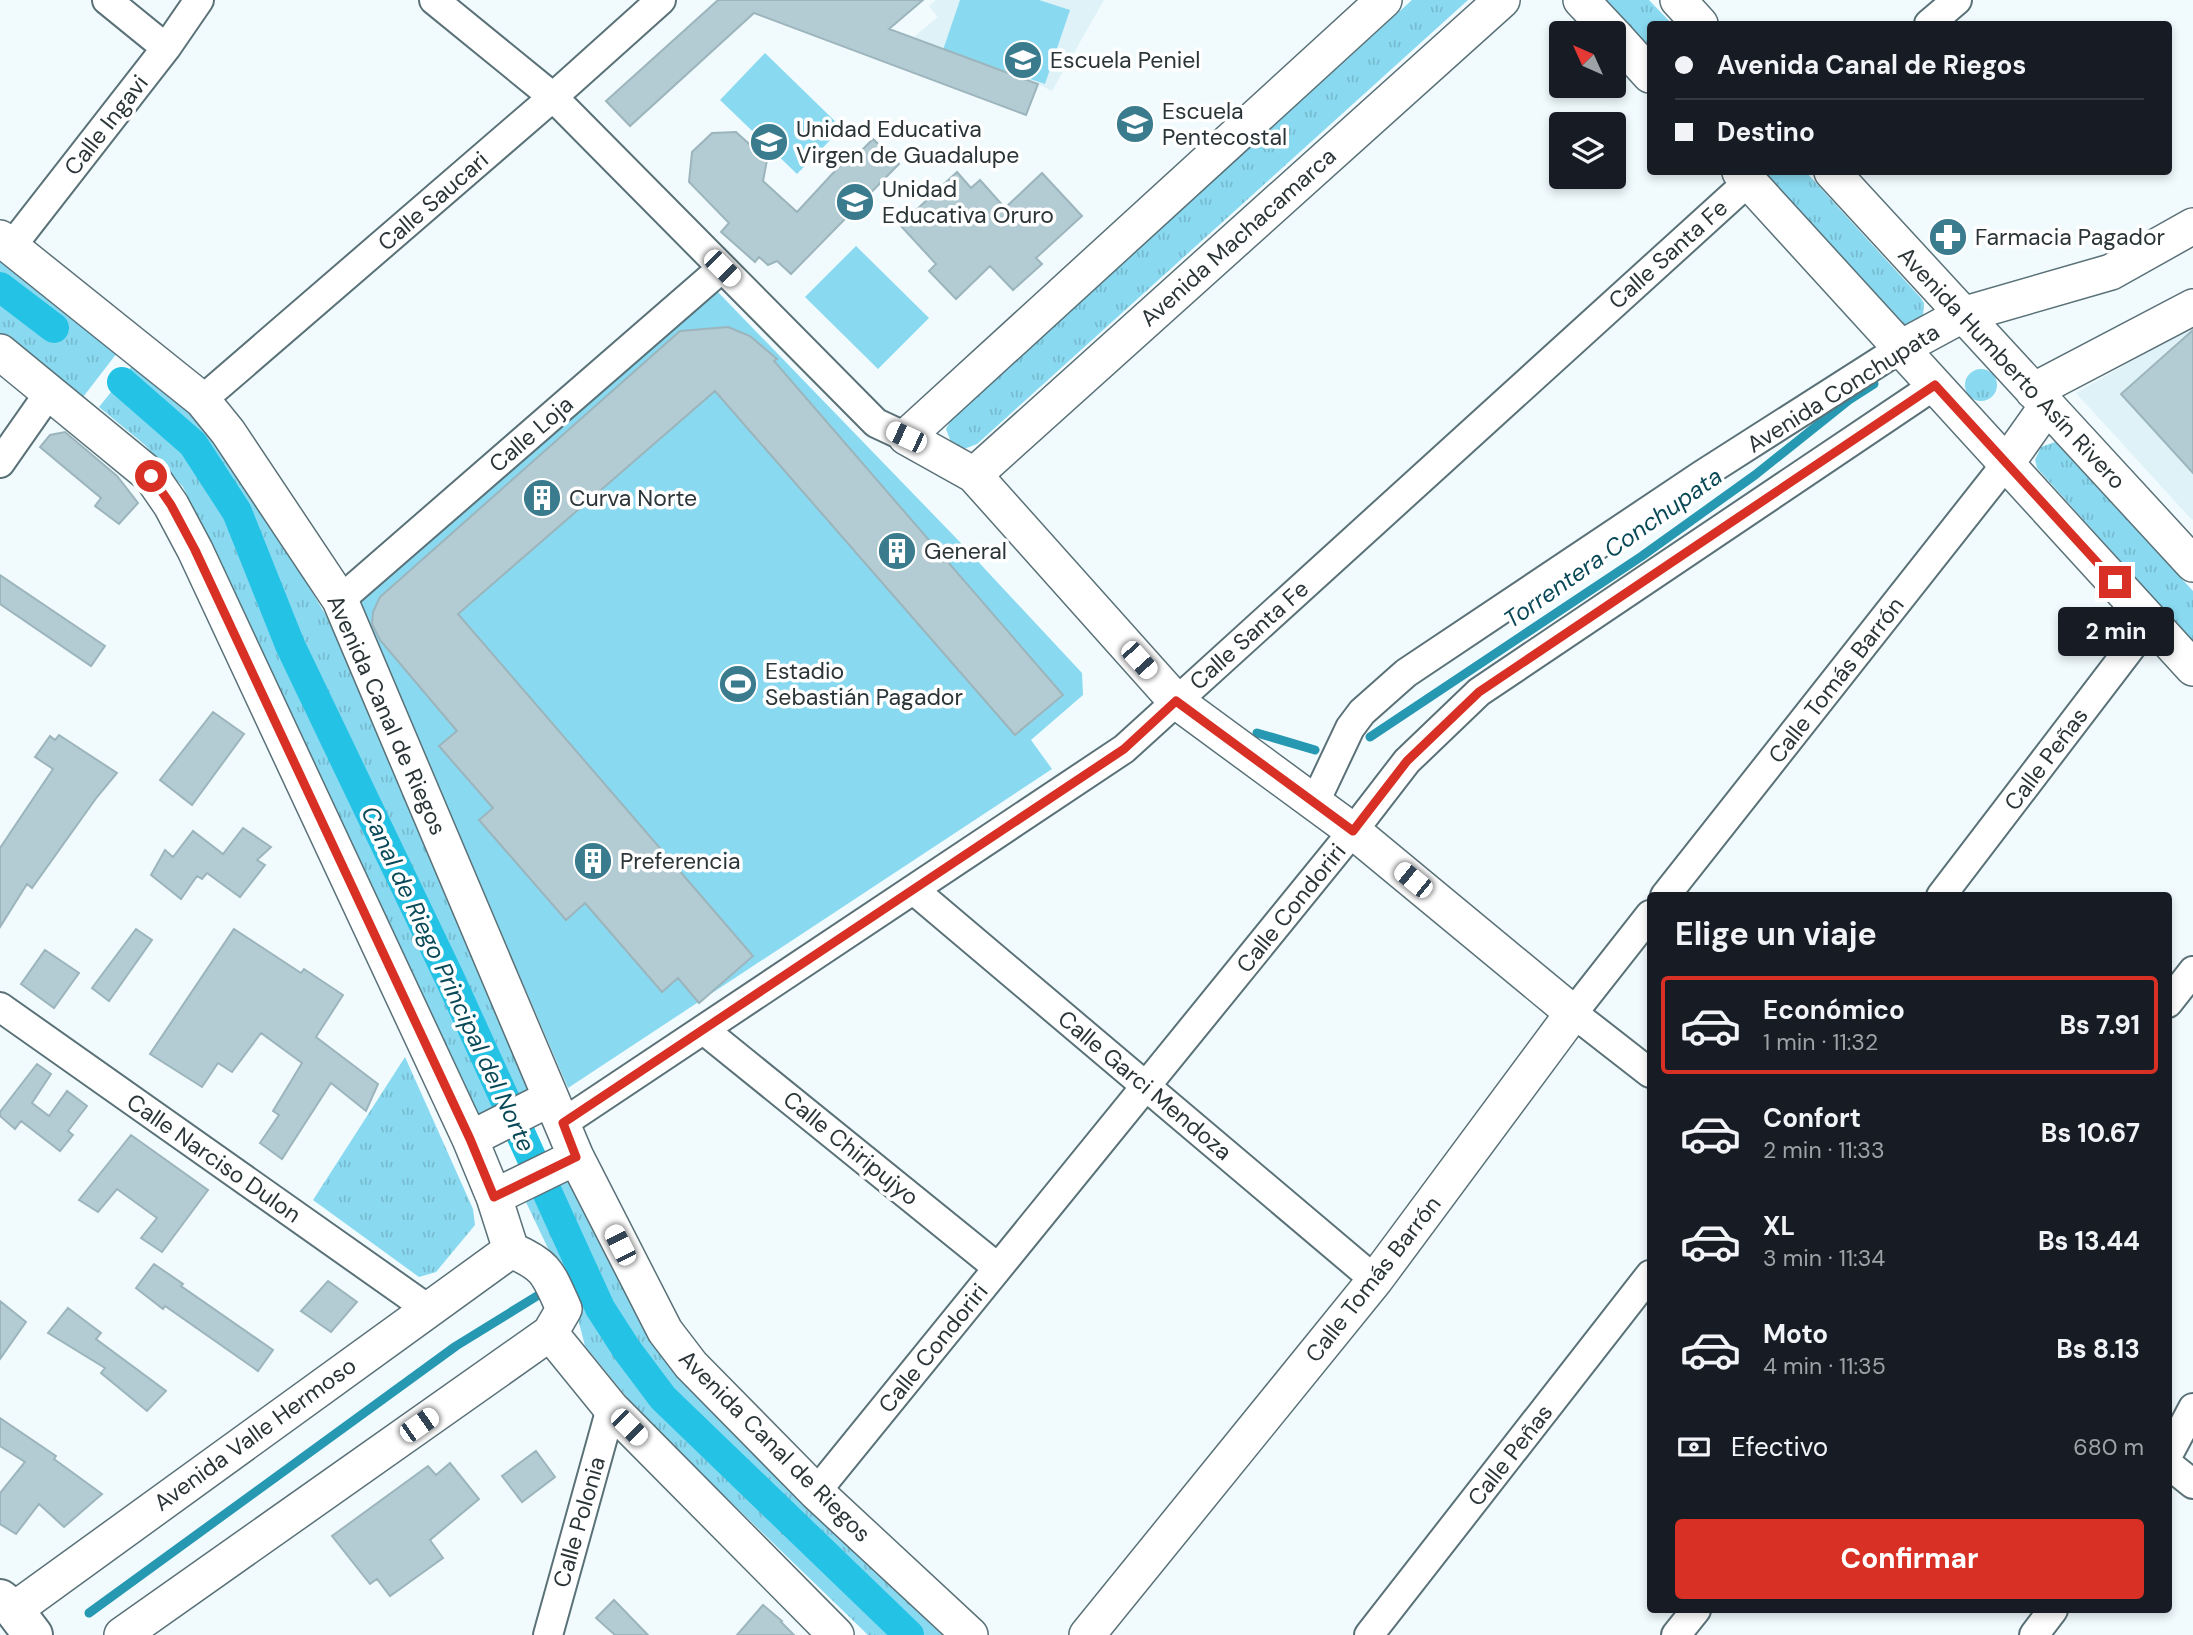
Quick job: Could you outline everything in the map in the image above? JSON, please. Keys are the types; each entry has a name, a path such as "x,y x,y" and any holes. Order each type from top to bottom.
{"street":[{"path":"107,0 166,48"},
{"name":"Calle Ingavi","path":"6,243 166,48 199,0"},
{"path":"435,0 553,97 876,423 974,475 1176,701 1353,831 1647,1071"},
{"name":"Calle Saucari","path":"202,400 553,97 661,0"},
{"path":"906,437 1384,0"},
{"name":"Avenida Machacamarca","path":"974,475 1502,0"},
{"path":"1581,0 1601,21"},
{"path":"1678,0 1697,21"},
{"path":"1932,21 1957,0"},
{"path":"1626,48 1647,72"},
{"name":"Avenida Humberto Asín Rivero","path":"1835,175 2193,564"},
{"path":"1745,176 2193,668"},
{"name":"Calle Santa Fe","path":"522,1119 704,1030 1124,749 1745,176"},
{"name":"Avenida Conchupata","path":"1315,802 1350,728 1362,712 1406,673 1702,475 1901,348 1962,315 2111,272 2193,226"},
{"name":"Avenida Canal de Riegos","path":"6,243 202,400 228,432 340,600 522,1119 494,1197 511,1250"},
{"name":"Calle Loja","path":"340,600 722,268"},
{"path":"2006,464 2040,399 2193,307"},
{"name":"Avenida Canal de Riegos","path":"0,352 151,476 171,505 201,562 551,1169 665,1331 691,1365 816,1492 970,1635"},
{"name":"Calle Condoriri","path":"816,1492 1407,761 1479,692 1935,385"},
{"path":"0,463 49,393"},
{"name":"Calle Tomás Barrón","path":"1668,892 2006,464"},
{"name":"Calle Peñas","path":"1944,892 2151,621"},
{"name":"Calle Garci Mendoza","path":"915,891 1375,1280"},
{"name":"Calle Tomás Barrón","path":"1087,1635 1375,1280 1573,1013 1647,919"},
{"path":"2172,998 2193,971"},
{"name":"Calle Narciso Dulon","path":"0,1007 428,1309"},
{"name":"Calle Chiripujyo","path":"704,1030 998,1268"},
{"path":"494,1197 551,1169"},
{"path":"122,1635 550,1333 565,1309 548,1274 533,1259 511,1250"},
{"name":"Avenida Valle Hermoso","path":"12,1616 511,1250"},
{"name":"Calle Peñas","path":"1370,1635 1647,1279"},
{"path":"550,1333 611,1408 836,1635"},
{"name":"Calle Polonia","path":"548,1635 611,1408"},
{"path":"2172,1447 2193,1408"},
{"path":"2172,1467 2193,1484"},
{"path":"1676,1635 1694,1613"},
{"path":"2034,1635 2051,1613"}],"shaded area":[{"name":"Escuela Peniel","path":"936,0 1104,0 1052,91 914,37 938,17 929,6"},
{"path":"2193,326 2193,519 2192,520 2076,393"}],"green space":[{"name":"Escuela Peniel","path":"960,0 1039,0 1070,10 1045,84 943,50"},
{"path":"1412,0 1468,0 977,444 964,449 951,442 946,429 953,416"},
{"path":"1601,0 1649,0 1669,21 1647,21 1647,51 1626,28 1626,21 1620,21"},
{"path":"765,53 842,128 797,174 720,100"},
{"path":"1761,175 1809,175 1924,303 1923,316 1907,327 1900,326"},
{"path":"856,246 929,318 878,369 805,297"},
{"path":"0,258 117,353 80,401 0,334"},
{"name":"Estadio Sebastián Pagador","path":"714,288 957,539 1082,673 1083,695 1031,740 1052,769 568,1088 359,603"},
{"path":"136,361 192,408 234,460 328,619 532,1091 480,1119 183,487 145,445 99,407"},
{"path":"1981,369 1992,374 1997,385 1992,396 1981,401 1970,396 1965,385 1970,374"},
{"path":"2055,442 2193,591 2193,642 2037,468 2035,460 2041,447"},
{"path":"405,1057 473,1209 475,1225 436,1272 419,1277 313,1200"},
{"path":"572,1176 647,1333 946,1635 868,1635 643,1417 585,1346 574,1303 524,1198"}],"building":[{"path":"718,0 923,0 889,29 1038,84 1026,115 754,13 630,126 606,101"},
{"path":"736,132 767,160 763,181 797,212 847,158 852,160 873,139 899,164 791,274 777,261 768,265 759,257 755,262 721,232 729,223 689,182 692,152 712,133"},
{"path":"957,172 971,188 980,180 1005,208 1042,173 1082,216 1036,258 1042,264 1013,290 990,266 956,299 929,271 936,264 900,225"},
{"path":"728,327 750,336 777,359 774,361 1063,695 1015,735 715,391 458,614 753,956 699,1003 678,978 662,992 585,903 566,920 479,820 493,808 439,746 457,731 380,640 372,624 373,612 380,597 680,331"},
{"path":"2193,330 2193,473 2121,394"},
{"path":"65,432 117,476 138,503 119,524 95,506 101,498 40,447 50,435"},
{"path":"0,575 105,646 91,666 0,604"},
{"path":"213,712 244,734 192,805 160,780"},
{"path":"59,735 117,773 32,888 27,884 0,927 0,848 53,769 35,757 50,736 55,740"},
{"path":"243,828 271,847 257,860 265,865 240,897 207,873 202,879 197,876 181,899 151,875 165,850 173,857 193,831 223,854"},
{"path":"136,929 152,940 109,1001 92,988"},
{"path":"234,929 301,973 304,969 343,995 316,1037 378,1084 366,1111 331,1083 282,1159 260,1143 279,1115 273,1111 302,1063 261,1033 232,1072 218,1063 202,1087 150,1054"},
{"path":"45,950 79,973 54,1008 21,984"},
{"path":"37,1064 51,1074 32,1103 49,1116 67,1091 87,1106 68,1131 73,1135 60,1151 21,1121 15,1129 0,1116 0,1112"},
{"path":"131,1135 208,1190 162,1252 141,1238 157,1218 117,1189 98,1212 79,1200"},
{"path":"154,1264 273,1350 258,1371 165,1306 163,1309 136,1288"},
{"path":"328,1281 357,1302 331,1332 301,1311"},
{"path":"0,1301 26,1322 0,1359"},
{"path":"68,1308 101,1333 96,1339 166,1391 147,1411 101,1373 105,1368 48,1333"},
{"path":"0,1418 56,1456 54,1459 102,1494 64,1527 39,1504 16,1534 0,1524 0,1493 25,1462 0,1446"},
{"path":"536,1451 555,1477 522,1502 502,1476"},
{"path":"450,1463 479,1499 430,1540 443,1558 390,1596 377,1579 370,1584 332,1536 428,1466 436,1475"},
{"path":"614,1600 648,1635 615,1635 596,1618"},
{"path":"763,1605 782,1621 794,1635 737,1635"}],"waterway":[{"name":"Canal de Riego Principal del Norte","path":"0,287 54,328"},
{"name":"Canal de Riego Principal del Norte","path":"122,382 193,444 237,512 290,645 450,979 600,1308 663,1398 909,1635"},
{"name":"Torrentera Conchupata","path":"1370,737 1642,556 1755,475 1849,400 1874,384"},
{"name":"Torrentera Conchupata","path":"1257,733 1315,750"},
{"path":"89,1613 456,1346 537,1296"}],"place":[{"name":"Escuela Peniel","path":"1023,60"},
{"name":"Escuela Pentecostal","path":"1135,124"},
{"name":"Unidad Educativa Virgen de Guadalupe","path":"769,142"},
{"name":"Unidad Educativa Oruro","path":"855,202"},
{"name":"Farmacia Pagador","path":"1948,237"},
{"name":"Curva Norte","path":"542,498"},
{"name":"General","path":"897,551"},
{"name":"Estadio Sebastián Pagador","path":"738,684"},
{"name":"Preferencia","path":"593,861"}],"route":[{"path":"151,476 171,505 195,550 470,1139 494,1197 576,1157 563,1123 915,891 1124,749 1176,701 1353,831 1407,761 1479,692 1935,385 2115,582"}]}
